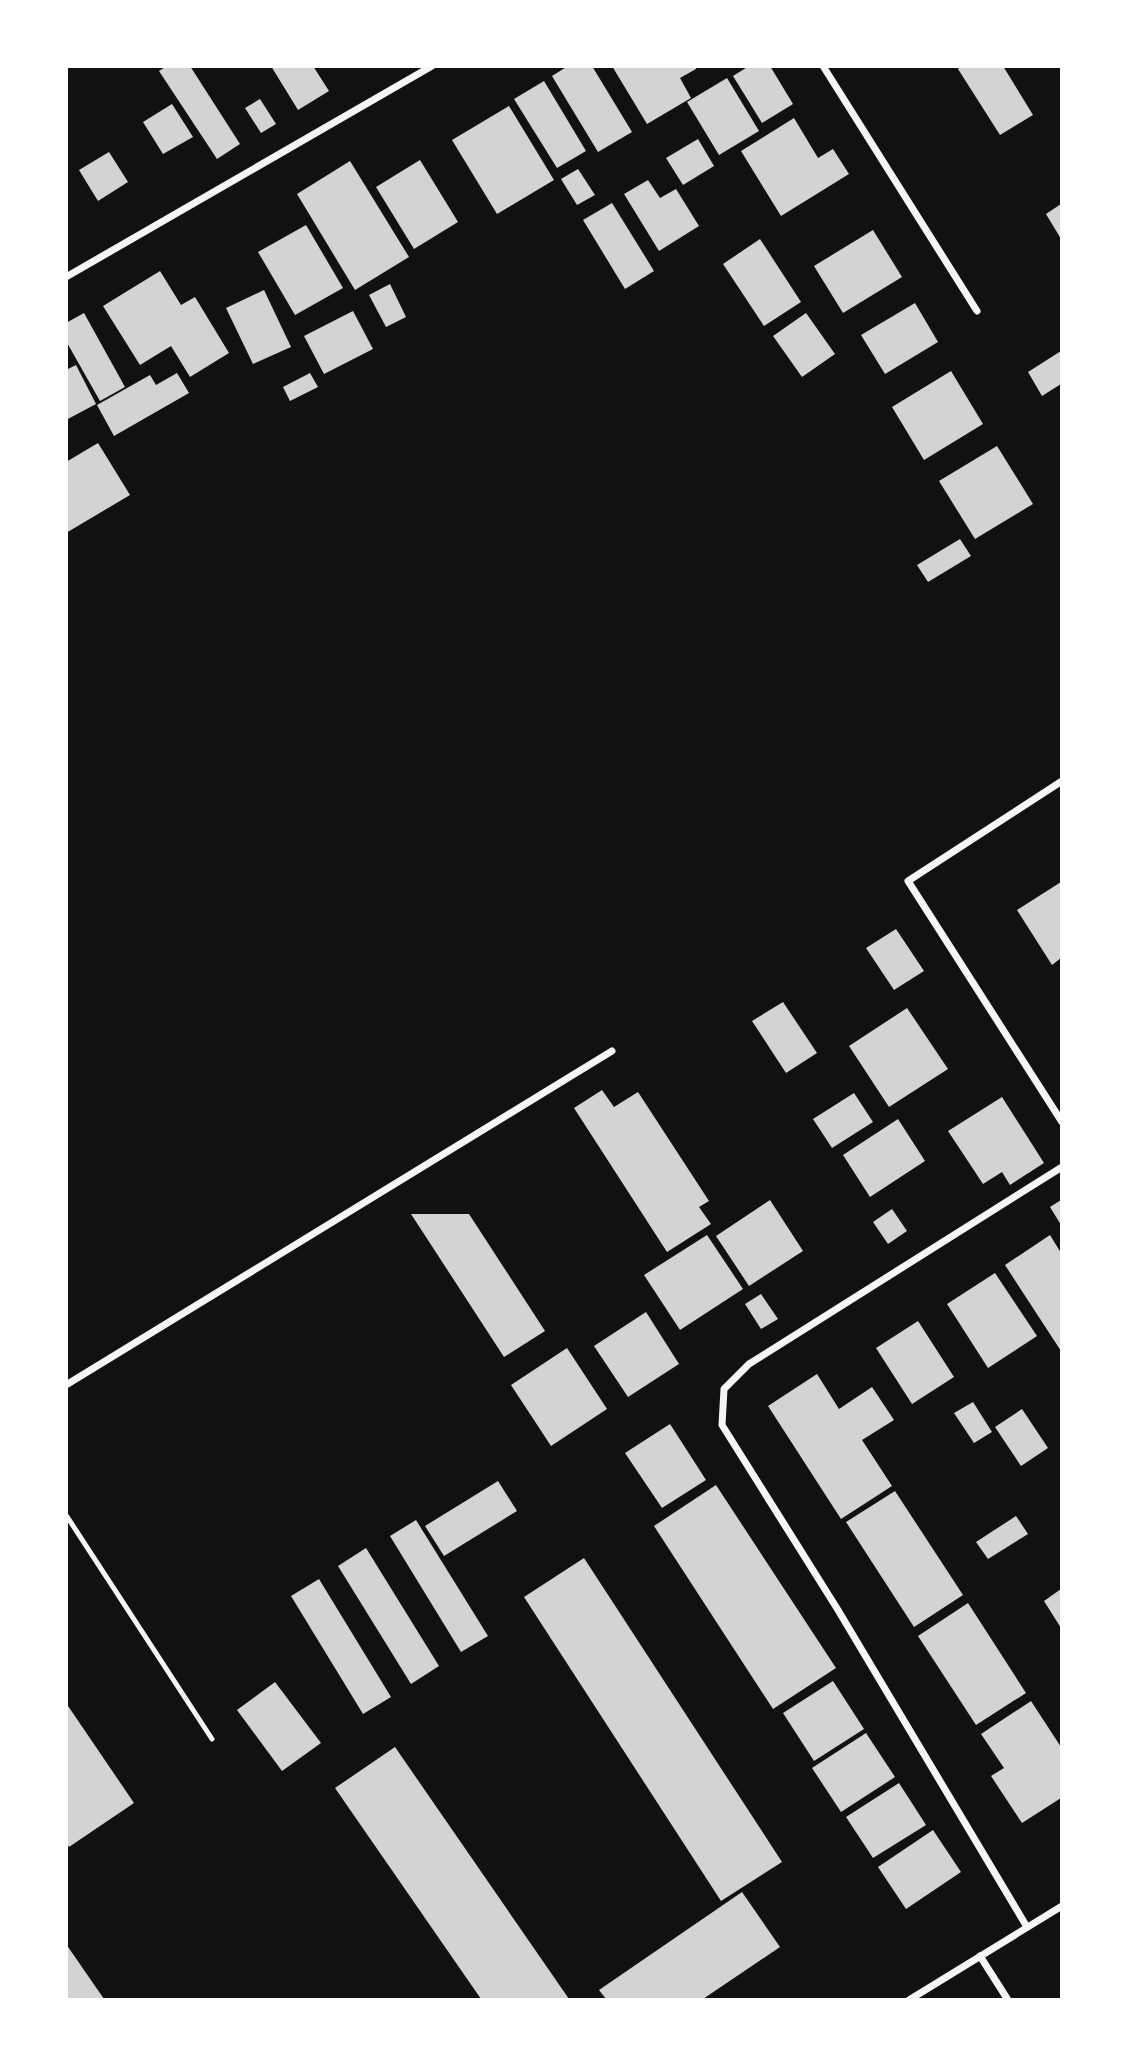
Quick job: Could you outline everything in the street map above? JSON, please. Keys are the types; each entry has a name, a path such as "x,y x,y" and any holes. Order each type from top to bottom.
{"street":[{"path":"66,277 432,66"},
{"path":"823,66 977,311"},
{"path":"1062,781 908,881 1062,1122"},
{"path":"66,1385 612,1051"},
{"path":"1027,1927 838,1610 722,1425 724,1389 749,1364 1062,1167"},
{"path":"909,2000 1062,1906"},
{"path":"979,1956 1008,2000"}],"lane":[{"path":"66,1515 212,1739"}],"building":[{"path":"167,66 190,66 240,144 217,159 159,71"},
{"path":"271,66 313,66 329,91 298,110"},
{"path":"568,66 592,66 632,132 598,152 552,76"},
{"path":"612,66 695,66 696,69 680,78 691,98 647,124"},
{"path":"749,66 770,66 793,104 762,123 733,76"},
{"path":"961,66 1003,66 1033,115 1000,135 958,69"},
{"path":"727,78 759,131 719,155 687,102"},
{"path":"544,81 586,151 557,168 514,99"},
{"path":"260,99 276,124 261,133 245,108"},
{"path":"172,104 193,137 163,154 143,122"},
{"path":"509,106 554,180 497,214 452,140"},
{"path":"794,118 818,158 833,149 849,174 781,216 741,151"},
{"path":"698,139 714,166 683,185 666,158"},
{"path":"109,152 128,182 98,201 79,170"},
{"path":"420,160 458,222 414,249 376,187"},
{"path":"350,161 409,257 355,290 297,194"},
{"path":"578,169 595,195 577,205 561,179"},
{"path":"648,180 660,198 676,189 699,226 659,251 624,194"},
{"path":"612,203 654,271 625,289 583,220"},
{"path":"1061,204 1061,239 1046,214"},
{"path":"306,225 343,288 295,315 258,252"},
{"path":"873,230 902,277 843,313 814,266"},
{"path":"760,239 801,302 764,326 723,264"},
{"path":"160,271 181,305 195,297 229,353 190,377 171,346 140,365 103,306"},
{"path":"390,284 406,317 386,327 369,295"},
{"path":"264,290 291,347 253,364 226,308"},
{"path":"915,303 938,342 885,374 861,335"},
{"path":"353,311 373,349 324,374 304,336"},
{"path":"84,313 125,387 100,401 66,341 66,323"},
{"path":"806,313 835,354 802,377 773,336"},
{"path":"1061,351 1061,384 1042,396 1028,372"},
{"path":"76,365 96,404 66,420 66,370"},
{"path":"951,371 983,424 924,460 892,407"},
{"path":"177,373 189,393 114,436 97,405 150,375 156,385"},
{"path":"310,373 318,387 290,401 283,387"},
{"path":"98,443 130,495 66,533 66,462"},
{"path":"997,446 1033,504 975,539 939,481"},
{"path":"960,539 971,556 928,582 917,565"},
{"path":"1061,882 1061,958 1052,965 1017,910"},
{"path":"896,929 924,971 894,990 866,948"},
{"path":"783,1002 817,1053 786,1073 752,1021"},
{"path":"907,1008 948,1069 889,1107 849,1046"},
{"path":"602,1090 614,1107 638,1092 709,1201 699,1207 711,1224 667,1252 574,1108"},
{"path":"854,1093 873,1122 832,1148 813,1119"},
{"path":"1002,1097 1044,1163 1010,1185 1002,1172 983,1184 948,1131"},
{"path":"898,1119 925,1161 870,1197 843,1155"},
{"path":"770,1200 803,1251 749,1286 716,1236"},
{"path":"1061,1200 1061,1225 1050,1207"},
{"path":"892,1209 907,1231 888,1244 873,1222"},
{"path":"411,1214 469,1214 545,1331 504,1357"},
{"path":"707,1235 743,1289 680,1330 644,1275"},
{"path":"1050,1235 1061,1253 1061,1351 1005,1265"},
{"path":"995,1273 1037,1336 988,1368 947,1304"},
{"path":"761,1294 778,1319 761,1329 745,1304"},
{"path":"646,1312 679,1364 628,1397 594,1346"},
{"path":"918,1321 954,1377 912,1404 876,1348"},
{"path":"567,1348 607,1409 551,1446 511,1385"},
{"path":"817,1374 839,1409 872,1387 894,1420 862,1440 892,1486 841,1519 768,1406"},
{"path":"973,1402 992,1432 974,1443 954,1413"},
{"path":"1022,1409 1048,1448 1021,1466 995,1427"},
{"path":"670,1424 706,1480 662,1508 625,1453"},
{"path":"498,1481 517,1511 444,1556 425,1526"},
{"path":"716,1485 836,1668 773,1709 654,1526"},
{"path":"895,1491 963,1595 914,1627 846,1522"},
{"path":"1016,1516 1028,1534 988,1559 976,1542"},
{"path":"416,1520 488,1636 461,1652 390,1536"},
{"path":"366,1548 439,1666 411,1684 338,1566"},
{"path":"584,1558 782,1862 721,1901 524,1597"},
{"path":"319,1579 391,1697 363,1714 291,1596"},
{"path":"1061,1589 1061,1628 1044,1601"},
{"path":"968,1603 1026,1693 976,1725 918,1636"},
{"path":"833,1681 864,1729 814,1761 783,1713"},
{"path":"275,1682 321,1743 282,1771 237,1710"},
{"path":"1031,1701 1061,1747 1061,1798 1022,1823 991,1776 1004,1768 981,1734"},
{"path":"66,1703 134,1803 69,1847 66,1842"},
{"path":"866,1733 895,1777 841,1812 812,1768"},
{"path":"395,1747 569,1999 481,1999 335,1788"},
{"path":"899,1783 926,1825 873,1858 846,1817"},
{"path":"933,1830 961,1872 906,1909 878,1867"},
{"path":"742,1892 780,1947 703,1999 606,1999 599,1990"},
{"path":"66,1944 104,1999 66,1999"}]}
